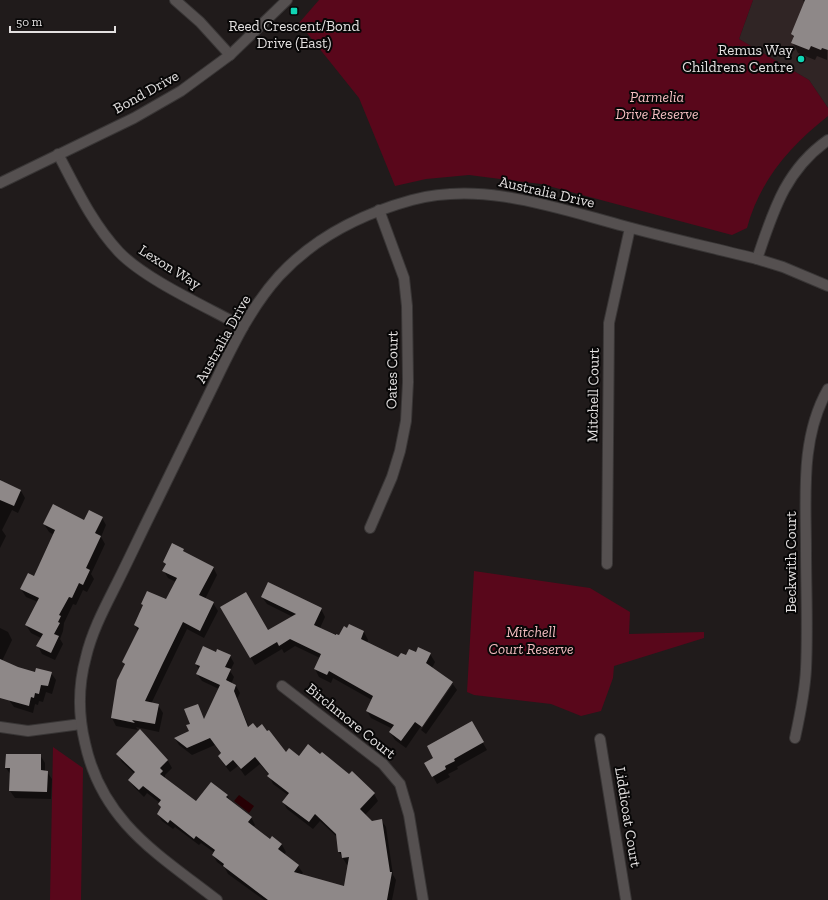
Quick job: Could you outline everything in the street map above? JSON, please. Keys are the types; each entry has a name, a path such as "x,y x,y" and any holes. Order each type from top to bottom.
{"street":[{"path":"175,0 200,22 230,55"},
{"name":"Bond Drive","path":"0,183 160,103 198,79 230,55 287,0"},
{"path":"757,259 776,202 784,188 802,164 828,140"},
{"name":"Lexon Way","path":"58,154 89,213 120,252 141,270 243,327"},
{"name":"Australia Drive","path":"211,898 141,841 118,815 96,778 85,744 81,724 79,707 82,673 86,656 98,622 243,327 265,293 294,261 335,230 379,210 421,197 451,194 481,194 531,202 757,259 783,267 828,286"},
{"name":"Oates Court","path":"370,528 392,477 400,451 406,421 408,382 407,306 404,278 379,210"},
{"name":"Mitchell Court","path":"607,564 609,323 630,228"},
{"name":"Beckwith Court","path":"795,738 802,706 806,668 806,482 808,445 818,410 828,389"},
{"name":"Birchmore Court","path":"282,686 383,764 400,784 410,815 423,900"},
{"path":"0,727 28,731 81,724"},
{"name":"Liddicoat Court","path":"600,739 626,900"}],"shaded area":[{"name":"Remus Way Childrens Centre","path":"753,0 828,0 828,108 809,80 739,39"},
{"path":"239,795 254,806 249,813 234,801"}],"green space":[{"name":"Parmelia Drive Reserve","path":"319,0 753,0 739,39 809,80 828,108 828,116 801,139 778,165 760,194 747,228 732,235 541,184 469,175 426,179 395,186 359,98 299,23"},
{"name":"Mitchell Court Reserve","path":"474,571 590,588 630,612 629,634 704,632 704,638 614,666 613,678 601,711 581,716 551,704 474,695 467,692"},
{"path":"53,747 83,768 81,900 50,900"}],"building":[{"path":"805,0 828,0 828,50 822,48 821,50 811,46 809,50 791,43 794,36 791,34"},
{"path":"0,480 21,490 14,506 0,500"},
{"path":"53,504 84,520 89,510 103,517 95,533 101,536 86,568 90,570 83,585 79,583 72,598 69,597 59,615 61,616 58,622 60,623 54,634 59,636 51,653 36,646 43,634 25,625 39,598 20,589 28,573 34,576 55,530 43,524"},
{"path":"172,543 184,549 183,551 214,567 199,595 214,602 200,631 183,622 162,665 145,701 159,704 155,724 132,720 135,723 111,718 117,680 125,664 122,662 139,628 134,625 143,605 141,604 147,591 166,599 177,578 162,571 166,564 163,562"},
{"path":"268,582 322,608 314,625 336,635 339,635 344,626 347,628 349,624 364,631 361,639 398,657 401,653 406,655 409,649 416,652 418,647 431,653 426,663 453,682 422,727 415,722 401,741 389,732 394,725 366,711 373,696 329,671 327,675 314,669 321,654 290,639 279,646 277,642 250,658 220,607 246,592 268,630 296,614 261,597"},
{"path":"203,646 216,652 217,649 231,655 225,667 231,669 226,680 236,685 234,691 248,727 253,723 257,728 262,724 267,731 269,730 286,752 289,748 299,756 308,744 320,754 322,752 349,774 352,771 375,793 360,809 372,821 382,819 390,872 392,872 387,900 268,900 223,866 224,864 212,855 215,850 196,836 194,839 170,820 168,823 157,814 161,807 158,804 161,800 143,786 139,790 128,780 135,772 116,754 140,729 168,760 160,768 163,771 160,774 196,801 211,782 228,795 226,797 252,817 248,822 270,839 272,836 282,844 278,849 299,865 294,872 344,886 349,857 342,858 341,852 338,852 336,834 315,814 309,822 282,802 289,793 267,776 269,774 255,757 241,769 233,760 226,766 218,756 221,753 210,738 187,748 174,738 189,731 186,725 190,724 184,709 198,704 204,719 220,685 196,674 200,666 195,664"},
{"path":"0,659 18,667 35,672 36,668 52,672 48,686 41,685 39,694 35,693 34,698 31,697 29,706 0,698"},
{"path":"472,721 484,742 454,759 455,761 445,766 446,769 432,777 424,763 433,758 427,746"},
{"path":"6,754 41,754 41,770 48,771 47,792 9,791 10,768 5,768"}],"place":[{"name":"Reed Crescent/Bond Drive (East)","path":"294,11"},
{"name":"Remus Way Childrens Centre","path":"801,59"}]}
